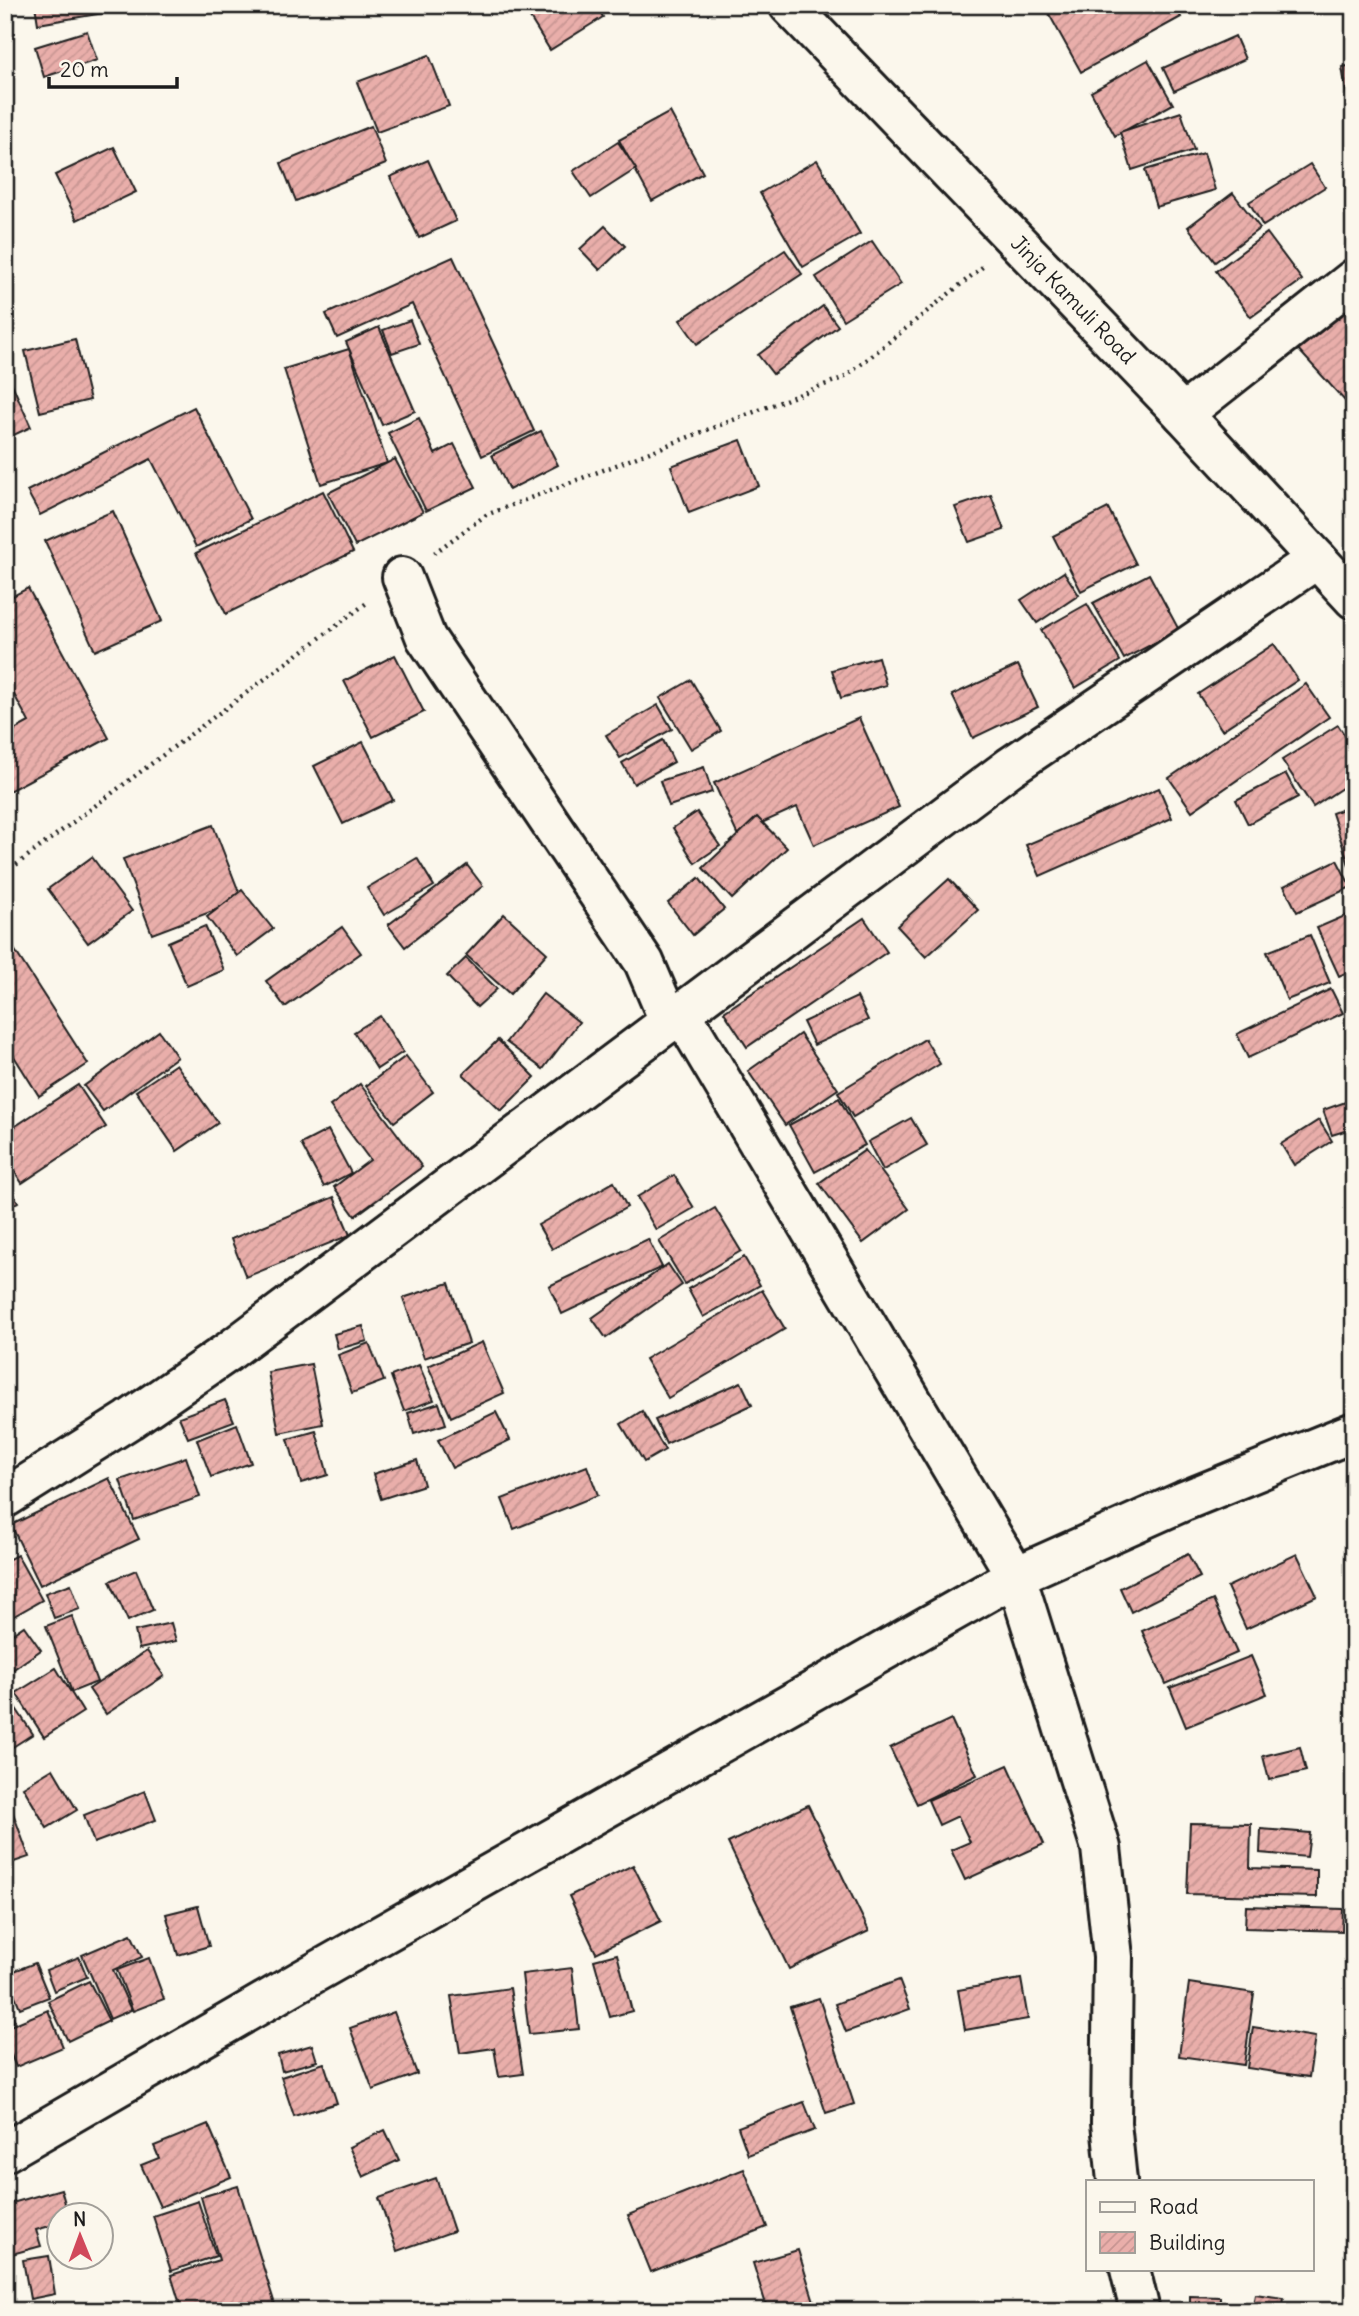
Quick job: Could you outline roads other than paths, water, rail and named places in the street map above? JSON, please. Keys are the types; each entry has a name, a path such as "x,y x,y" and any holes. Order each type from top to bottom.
{"street":[{"name":"Jinja Kamuli Road","path":"789,5 1183,414 1354,599"},
{"path":"1183,414 1354,279"},
{"path":"5,1498 129,1420 228,1352 1010,767 1317,559"},
{"path":"402,577 426,638 645,962 676,1018 1016,1576 1101,1847 1113,1957 1111,2123 1117,2180"},
{"path":"5,2152 314,1973 1016,1576 1184,1501 1354,1432"},
{"path":"1130,2270 1140,2311"}]}
